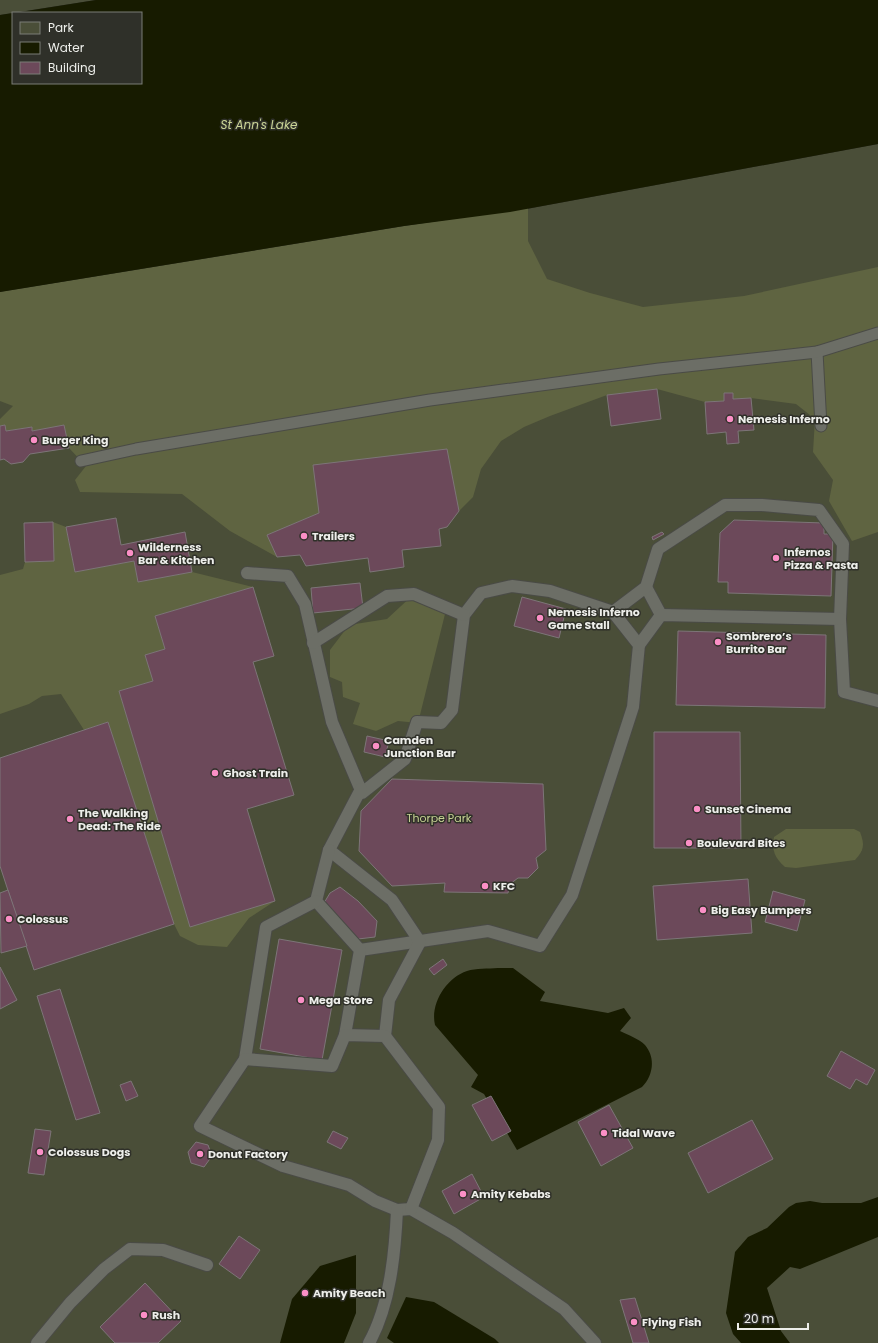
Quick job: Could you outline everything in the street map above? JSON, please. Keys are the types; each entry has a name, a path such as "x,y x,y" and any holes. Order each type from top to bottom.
{"street":[{"path":"613,612 646,587 658,548 725,506 762,505 819,510 843,544 840,619 844,692 878,701"},
{"path":"247,573 288,576 305,604 332,722 362,793 405,759 417,722 441,723 452,710 464,615 481,593 512,586 550,591 613,612 639,645"},
{"path":"646,587 661,615"},
{"path":"313,643 387,596 414,594 464,615"},
{"path":"661,615 840,619"},
{"path":"360,950 488,931 540,946 572,895 633,707 639,645 661,615"},
{"path":"361,790 328,850 316,901 266,927 245,1059 200,1126 283,1166 349,1185 375,1201 397,1210 411,1209 453,1233 564,1308 595,1343"},
{"path":"328,850 392,900 420,942"},
{"path":"316,901 360,950"},
{"path":"411,1209 438,1140 439,1107 385,1036 390,1000 420,942"},
{"path":"245,1059 332,1066 345,1035 360,950"},
{"path":"345,1035 385,1036"},
{"path":"369,1343 378,1326 394,1257 397,1210"},
{"path":"37,1343 70,1303 104,1269 130,1249 163,1250 207,1265"}],"lane":[{"path":"81,461 136,449 430,400 659,369 817,352 878,333"},
{"path":"817,352 821,426"}],"green space":[{"path":"0,0 96,0 12,12 0,15"},
{"name":"Thorpe Park","path":"878,144 878,1343 0,1343 0,292 510,212"}],"shaded area":[{"path":"528,208 528,241 547,279 590,293 643,307 744,296 878,267 878,532 852,541 829,501 833,480 813,452 815,419 796,404 751,398 733,399 732,393 724,393 724,401 705,402 657,389 607,395 524,427 501,441 481,469 473,497 459,511 319,513 268,535 277,557 230,531 182,494 80,492 75,480 86,466 69,448 64,425 32,431 31,427 6,431 5,425 0,426 0,419 13,406 0,401 0,292 404,226"},
{"path":"53,522 66,527 75,572 134,561 138,582 192,572 253,587 155,616 165,649 145,655 153,681 119,691 190,926 275,901 249,918 227,947 198,945 180,936 174,924 108,722 84,730 61,694 42,696 29,704 0,714 0,575 23,569 25,562 54,561"},
{"path":"414,594 447,606 418,723 398,721 376,731 353,724 360,703 343,697 342,682 330,677 330,650 349,625 387,619"},
{"path":"786,829 854,829 860,832 863,840 863,847 855,860 796,868 785,867 776,857 773,846 774,837"}],"water":[{"name":"St Ann's Lake","path":"96,0 878,0 878,144 510,212 404,226 0,292 0,15 12,13 12,84 142,84 142,12 20,12"},
{"path":"513,968 545,992 540,1001 608,1013 624,1008 631,1018 620,1031 643,1043 651,1056 652,1067 646,1083 642,1087 517,1150 484,1094 471,1087 478,1075 435,1025 434,1017 437,1001 441,993 452,979 459,974 471,970"},
{"path":"878,1197 878,1237 800,1269 790,1267 767,1288 781,1331 790,1343 741,1343 733,1334 726,1313 735,1252 748,1237 767,1228 789,1207 796,1203 810,1201 822,1203 861,1203"},
{"path":"356,1255 356,1313 344,1343 280,1343 292,1299 320,1266"},
{"path":"406,1297 434,1302 495,1339 499,1343 394,1343 387,1338"}],"building":[{"path":"657,389 661,419 611,426 607,395"},
{"name":"Nemesis Inferno","path":"724,393 733,393 733,399 751,398 754,430 738,431 739,443 727,444 726,432 707,434 705,402 724,401"},
{"name":"Burger King","path":"5,425 6,431 32,427 32,431 64,425 69,448 30,454 23,462 11,464 4,459 0,460 0,426"},
{"path":"447,449 459,511 447,527 439,529 441,546 402,550 404,567 370,572 368,558 306,566 300,555 277,557 267,535 319,513 313,465"},
{"name":"Wilderness Bar & Kitchen","path":"116,518 121,545 185,532 192,572 138,582 134,561 75,572 66,527"},
{"name":"Infernos Pizza & Pasta","path":"734,520 824,523 824,534 833,534 831,596 728,593 728,582 718,582 720,533"},
{"path":"53,522 54,561 25,562 24,523"},
{"path":"662,532 664,534 653,540 652,537"},
{"path":"360,583 363,608 313,613 311,588"},
{"name":"Ghost Train","path":"253,587 274,656 253,662 294,795 247,809 275,901 190,927 119,691 153,681 145,655 165,649 155,616"},
{"name":"Nemesis Inferno Game Stall","path":"522,597 566,609 559,638 514,626"},
{"path":"678,631 826,635 825,708 676,705"},
{"name":"The Walking Dead: The Ride","path":"108,722 174,924 34,970 0,866 0,758"},
{"name":"Sunset Cinema","path":"654,732 740,732 741,848 654,848"},
{"name":"Camden Junction Bar","path":"367,736 389,741 385,757 364,752"},
{"path":"392,779 543,784 546,850 536,858 538,868 528,878 518,878 510,884 508,893 444,892 445,883 392,886 359,851 361,811"},
{"name":"Big Easy Bumpers","path":"748,879 752,933 657,940 653,886"},
{"path":"340,887 358,901 377,921 375,937 358,939 324,903 330,893"},
{"name":"Colossus","path":"8,890 27,946 1,953 0,893"},
{"path":"773,891 805,900 797,931 765,922"},
{"name":"Mega Store","path":"279,939 342,950 322,1060 260,1049"},
{"path":"443,959 447,965 434,975 429,969"},
{"path":"0,967 17,1000 0,1009"},
{"path":"60,989 100,1113 76,1120 37,996"},
{"path":"841,1051 875,1070 867,1085 856,1079 850,1089 827,1076"},
{"path":"131,1081 138,1096 126,1101 120,1085"},
{"path":"491,1096 511,1131 492,1141 472,1105"},
{"name":"Tidal Wave","path":"609,1105 633,1148 601,1166 578,1122"},
{"path":"752,1120 773,1159 708,1193 688,1153"},
{"name":"Colossus Dogs","path":"35,1129 51,1131 44,1175 28,1173"},
{"path":"333,1131 348,1138 341,1149 327,1142"},
{"name":"Donut Factory","path":"196,1142 208,1145 212,1156 204,1167 191,1163 188,1152"},
{"name":"Amity Kebabs","path":"472,1174 484,1197 454,1214 442,1191"},
{"path":"239,1236 260,1250 240,1279 219,1264"},
{"name":"Rush","path":"145,1283 181,1321 158,1343 115,1343 100,1327"},
{"name":"Flying Fish","path":"635,1298 649,1343 633,1343 620,1300"}],"place":[{"name":"Nemesis Inferno","path":"730,419"},
{"name":"Burger King","path":"34,440"},
{"name":"Trailers","path":"304,536"},
{"name":"Wilderness Bar & Kitchen","path":"130,553"},
{"name":"Infernos Pizza & Pasta","path":"776,558"},
{"name":"Nemesis Inferno Game Stall","path":"540,618"},
{"name":"Sombrero’s Burrito Bar","path":"718,642"},
{"name":"Camden Junction Bar","path":"376,746"},
{"name":"Ghost Train","path":"215,773"},
{"name":"Sunset Cinema","path":"697,809"},
{"name":"The Walking Dead: The Ride","path":"70,819"},
{"name":"Boulevard Bites","path":"689,843"},
{"name":"KFC","path":"485,886"},
{"name":"Big Easy Bumpers","path":"703,910"},
{"name":"Colossus","path":"9,919"},
{"name":"Mega Store","path":"301,1000"},
{"name":"Tidal Wave","path":"604,1133"},
{"name":"Colossus Dogs","path":"40,1152"},
{"name":"Donut Factory","path":"200,1154"},
{"name":"Amity Kebabs","path":"463,1194"},
{"name":"Amity Beach","path":"305,1293"},
{"name":"Rush","path":"144,1315"},
{"name":"Flying Fish","path":"634,1322"}]}
